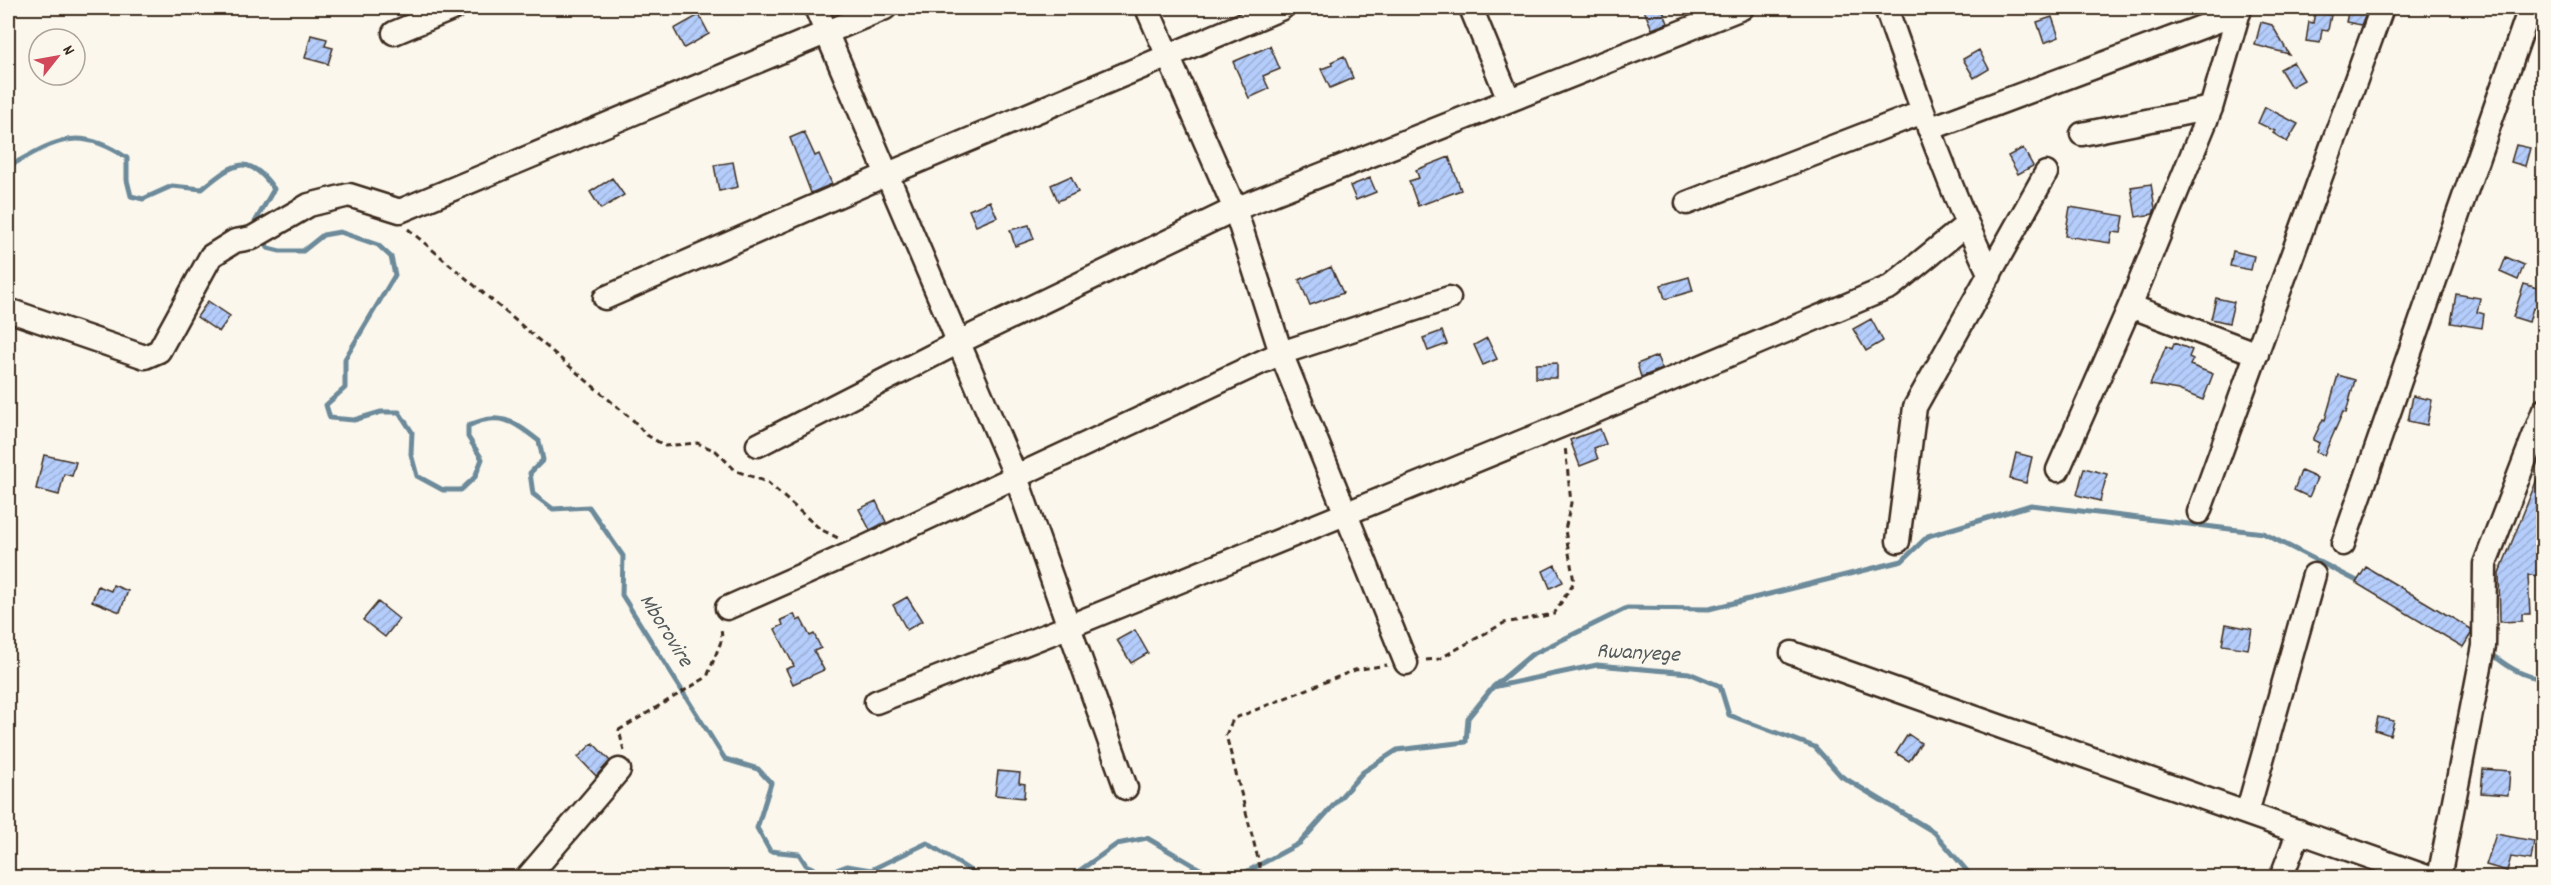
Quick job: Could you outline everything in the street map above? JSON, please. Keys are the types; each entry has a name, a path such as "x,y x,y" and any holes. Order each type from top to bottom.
{"street":[{"path":"394,33 454,8"},
{"path":"816,8 1016,477 1126,788"},
{"path":"8,310 145,357 159,351 211,256 235,241 259,234 309,205 349,195 400,211 827,30 885,8"},
{"path":"1147,8 1235,209 1281,353 1406,663"},
{"path":"605,298 888,174 1282,8"},
{"path":"1471,8 1509,100"},
{"path":"758,445 959,342 1235,209 1742,8"},
{"path":"1886,8 1966,225 1990,275"},
{"path":"2199,512 2382,8"},
{"path":"2343,544 2530,8"},
{"path":"1687,202 1926,121 2240,10"},
{"path":"2058,470 2130,306 2211,108 2240,10"},
{"path":"2082,134 2211,108"},
{"path":"1898,541 1915,407 2046,173"},
{"path":"876,702 1345,514 1890,287 1966,225"},
{"path":"727,608 861,549 1281,353 1449,298"},
{"path":"2130,306 2257,354"},
{"path":"2439,878 2484,646 2485,564 2544,410"},
{"path":"2247,813 2314,575"},
{"path":"1792,652 2430,878"},
{"path":"527,878 619,770"},
{"path":"2281,878 2299,831"}],"path":[{"path":"400,211 410,232 634,421 645,434 665,446 697,442 716,451 736,471 767,482 820,529 861,549"},
{"path":"619,770 626,759 619,730 707,677 722,639 720,618 727,608"}],"building":[{"path":"1643,8 1662,8 1668,23 1652,29"},
{"path":"2349,8 2368,8 2361,25 2346,22"},
{"path":"2315,12 2331,15 2328,30 2322,29 2320,43 2306,41 2309,22 2313,23"},
{"path":"699,15 709,34 684,48 674,29"},
{"path":"2052,17 2059,37 2044,43 2037,22"},
{"path":"2261,22 2272,25 2289,54 2255,45"},
{"path":"311,35 327,39 325,46 333,48 328,64 305,58"},
{"path":"1270,46 1280,69 1263,76 1269,89 1249,98 1233,62"},
{"path":"1979,50 1989,69 1974,78 1963,59"},
{"path":"1344,56 1353,78 1330,88 1321,69 1332,65 1331,62"},
{"path":"2293,62 2304,80 2291,87 2280,69"},
{"path":"2265,107 2298,124 2287,142 2273,133 2275,131 2258,123"},
{"path":"804,132 815,156 819,154 832,184 811,193 790,138"},
{"path":"2516,145 2530,148 2525,166 2511,162"},
{"path":"2023,148 2033,166 2018,174 2008,156"},
{"path":"1449,157 1461,190 1418,206 1409,181 1419,178 1416,170"},
{"path":"733,162 738,187 719,191 714,165"},
{"path":"1071,176 1078,192 1058,201 1051,185"},
{"path":"612,178 624,195 601,209 590,192"},
{"path":"1370,178 1376,192 1356,200 1350,186"},
{"path":"2151,184 2155,208 2153,214 2136,217 2131,187"},
{"path":"990,201 997,217 976,226 969,210"},
{"path":"2070,207 2124,216 2121,233 2112,232 2110,243 2065,236"},
{"path":"1029,225 1034,239 1015,246 1010,230"},
{"path":"2233,251 2254,256 2251,270 2230,266"},
{"path":"2506,257 2524,265 2518,280 2500,272"},
{"path":"1331,267 1343,293 1310,305 1299,280"},
{"path":"1689,277 1693,291 1665,299 1661,285"},
{"path":"2524,284 2544,290 2539,310 2533,308 2529,322 2513,317"},
{"path":"2456,294 2480,298 2477,312 2484,314 2482,328 2451,323"},
{"path":"2216,298 2234,302 2229,323 2211,319"},
{"path":"208,301 230,316 219,332 197,317"},
{"path":"1871,319 1883,341 1866,351 1853,329"},
{"path":"1442,331 1447,344 1428,351 1423,338"},
{"path":"1487,338 1497,359 1483,365 1474,345"},
{"path":"2174,343 2192,350 2189,357 2193,359 2190,365 2213,374 2203,400 2178,390 2150,385 2166,346 2172,349"},
{"path":"1657,356 1662,369 1641,377 1637,364"},
{"path":"1557,363 1557,378 1536,378 1536,364"},
{"path":"2338,375 2355,380 2346,413 2343,412 2324,455 2316,452 2319,443 2313,440 2323,419 2325,420"},
{"path":"2413,396 2432,400 2427,425 2408,421"},
{"path":"1600,429 1606,444 1594,448 1598,459 1580,466 1570,440"},
{"path":"2016,453 2032,457 2026,483 2010,479"},
{"path":"44,455 76,462 72,476 64,474 59,495 36,489"},
{"path":"2544,462 2544,576 2528,575 2530,614 2522,614 2522,621 2500,622 2499,574"},
{"path":"2084,468 2107,474 2100,501 2077,495"},
{"path":"2301,471 2317,478 2309,497 2294,490"},
{"path":"876,501 886,522 870,530 859,509"},
{"path":"1555,565 1563,582 1550,588 1543,571"},
{"path":"2366,567 2471,629 2471,634 2463,647 2356,583"},
{"path":"113,585 128,591 120,612 92,601 98,586 111,591"},
{"path":"907,597 922,621 907,630 893,605"},
{"path":"378,602 399,619 385,637 363,620"},
{"path":"794,614 797,621 801,619 810,636 814,634 821,648 814,651 824,670 793,684 786,669 794,666 775,629 783,625 781,620"},
{"path":"2226,624 2252,629 2248,649 2222,645"},
{"path":"1135,630 1148,653 1131,663 1117,640"},
{"path":"2378,717 2394,721 2390,735 2375,730"},
{"path":"1908,734 1921,743 1909,761 1896,753"},
{"path":"593,743 610,761 596,776 578,757"},
{"path":"2483,769 2510,771 2508,795 2481,793"},
{"path":"998,771 1020,773 1019,783 1025,784 1024,798 995,795"},
{"path":"2496,834 2534,841 2531,860 2511,857 2507,871 2486,865"}],"waterway":[{"name":"Mborovire","path":"8,167 39,150 66,140 94,141 127,158 127,180 131,196 143,199 172,186 202,189 231,168 239,165 247,166 256,169 274,189 255,222 258,227"},
{"name":"Mborovire","path":"263,238 268,248 280,251 303,251 323,235 340,232 378,245 391,257 395,275 345,359 345,388 326,405 330,418 354,420 381,412 399,412 412,432 411,454 417,476 443,490 461,490 475,477 482,459 468,437 468,426 489,419 506,420 522,428 539,441 543,460 530,473 533,494 553,509 589,507 623,556 622,595 725,759 758,769 771,783 757,828 770,851 799,854 806,865 825,874 847,866 871,870 927,843 982,878"},
{"path":"1493,687 1531,655 1627,608 1709,609 1902,561 1928,536 2031,505 2263,533 2363,584"},
{"path":"2490,652 2508,666 2522,673 2544,678"},
{"name":"Rwanyege","path":"1235,878 1300,843 1363,772 1397,750 1466,742 1468,718 1493,687 1597,665 1689,673 1720,686 1729,715 1815,747 1841,776 1934,832 1973,878"},
{"name":"Rwanyege","path":"1069,878 1117,844 1147,838 1215,878"}]}
